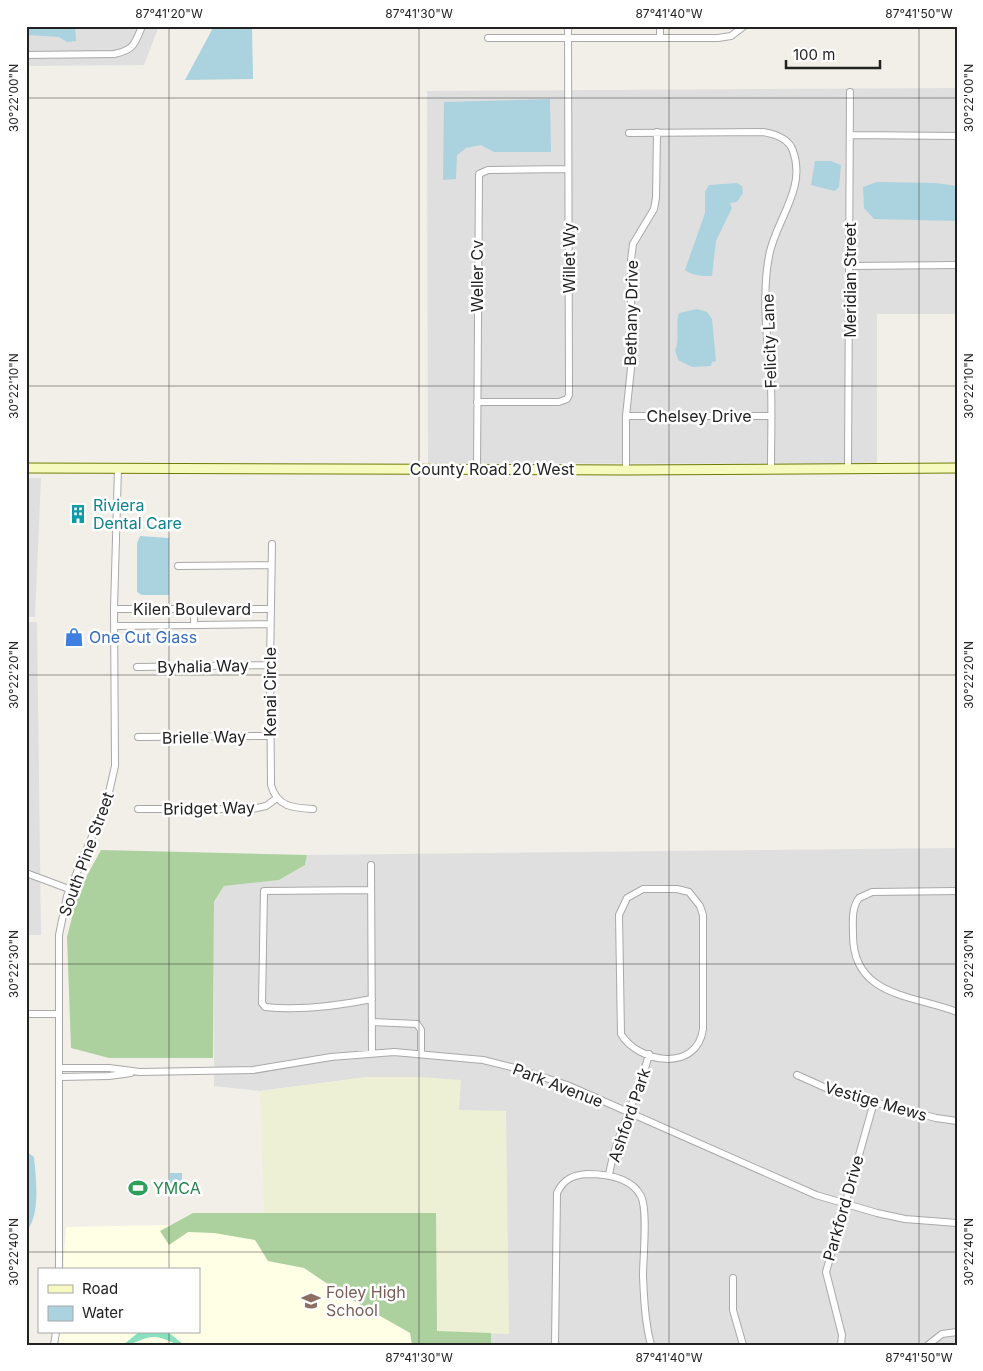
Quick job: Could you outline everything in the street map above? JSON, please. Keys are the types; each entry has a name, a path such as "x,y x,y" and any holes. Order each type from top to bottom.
{"street":[{"path":"26,55 114,54 128,51 136,43 142,26"},
{"name":"Willet Wy","path":"477,402 559,402 567,399 568,26"},
{"path":"660,26 660,38"},
{"path":"488,38 724,38 744,26"},
{"name":"Meridian Street","path":"848,468 850,92"},
{"name":"Felicity Lane","path":"629,132 763,132 781,137 793,150 796,168 794,193 773,238 768,257 765,305 771,416 771,469"},
{"name":"Bethany Drive","path":"626,470 626,416 631,368 631,260 633,244 654,209 656,198 657,132"},
{"path":"850,135 957,136"},
{"name":"Weller Cv","path":"477,469 479,174 488,170 568,169"},
{"path":"850,266 957,265"},
{"name":"Chelsey Drive","path":"626,416 771,416"},
{"name":"County Road 20 West","path":"26,468 626,470 957,468"},
{"name":"South Pine Street","path":"59,1268 59,935 62,910 69,889 107,801 115,766 114,610 118,468"},
{"name":"Kenai Circle","path":"272,544 270,565 270,736 271,784 277,798"},
{"path":"178,566 270,565"},
{"name":"Kilen Boulevard","path":"114,610 270,609"},
{"path":"194,610 194,625"},
{"name":"Kilen Boulevard","path":"115,626 270,624"},
{"name":"Byhalia Way","path":"136,667 270,665"},
{"name":"Brielle Way","path":"138,737 270,736"},
{"path":"277,798 293,808 313,809"},
{"name":"Bridget Way","path":"138,808 252,810 266,806 277,798"},
{"path":"371,865 372,1053"},
{"path":"26,873 69,889"},
{"path":"677,889 697,895 703,915 702,1040 695,1055 660,1058 649,1054 627,1044 620,1026 620,915 625,895 643,890 677,889"},
{"path":"372,890 264,891 262,1003 265,1007 301,1008 342,1005 372,998"},
{"path":"957,892 872,892 865,894 854,905 853,923 855,955 867,976 878,986 891,993 957,1012"},
{"path":"26,1014 59,1014"},
{"path":"372,1022 417,1024 421,1030 421,1052"},
{"name":"Park Avenue","path":"59,1077 109,1076 140,1072 253,1070 331,1056 372,1053 421,1052 483,1060 567,1085 816,1195 905,1219 957,1223"},
{"name":"Ashford Park","path":"609,1175 615,1144 639,1090 649,1054"},
{"name":"Park Avenue","path":"59,1068 109,1068 140,1072"},
{"name":"Vestige Mews","path":"797,1075 835,1092 936,1118 957,1120"},
{"name":"Parkford Drive","path":"841,1345 842,1335 826,1272 874,1102"},
{"path":"555,1345 557,1193 564,1182 575,1176 609,1175 635,1188 643,1204 644,1296 651,1345"},
{"path":"733,1278 733,1310 743,1345"},
{"path":"928,1345 942,1334 957,1332"}],"shaded area":[{"path":"26,26 159,26 144,65 26,66"},
{"path":"957,88 957,314 877,314 877,464 428,463 427,91"},
{"path":"26,478 41,478 35,617 26,617"},
{"path":"26,622 37,622 41,935 26,935"},
{"path":"957,848 957,1345 491,1345 491,1333 509,1333 459,1110 367,1077 260,1091 214,1086 214,903 224,886 279,880 305,865 307,855"},
{"path":"367,1077 419,1077 461,1080 459,1110 506,1111 509,1334 437,1332 264,1214 260,1091"},
{"name":"Foley High School","path":"423,1220 424,1345 58,1345 59,1334 200,1334 200,1268 63,1268 66,1227"}],"green space":[{"path":"101,850 307,855 305,865 279,880 224,886 214,902 213,1058 109,1058 71,1048 67,937 79,890"},
{"path":"193,1213 436,1213 437,1331 491,1333 491,1345 412,1345 410,1333 347,1297 304,1268 268,1261 255,1240 214,1233 188,1232 169,1245 160,1231"},
{"path":"137,1334 170,1334 184,1345 154,1337 123,1345"}],"water":[{"path":"26,26 75,26 76,41 67,42 59,37 27,35"},
{"path":"214,26 252,26 253,79 185,80"},
{"path":"550,99 551,152 494,152 481,145 466,148 457,155 456,179 443,180 444,102"},
{"path":"815,161 831,161 841,165 839,187 835,191 811,185"},
{"path":"877,182 936,183 957,186 957,221 874,219 864,208 863,187"},
{"path":"737,183 742,186 743,193 737,202 730,203 732,208 716,241 712,276 688,272 685,270 705,213 705,192 709,185"},
{"path":"697,309 707,312 712,319 716,361 712,362 711,366 692,367 678,360 675,350 679,313"},
{"path":"140,536 169,538 169,595 142,595 137,592 137,543"},
{"path":"26,633 29,844 26,844"},
{"path":"26,1151 34,1157 36,1207 31,1225 26,1232"},
{"path":"170,1173 182,1173 182,1194 170,1194"}],"place":[{"name":"Riviera Dental Care","path":"78,514"},
{"name":"One Cut Glass","path":"74,637"},
{"name":"YMCA","path":"138,1188"},
{"name":"Foley High School","path":"311,1301"}]}
